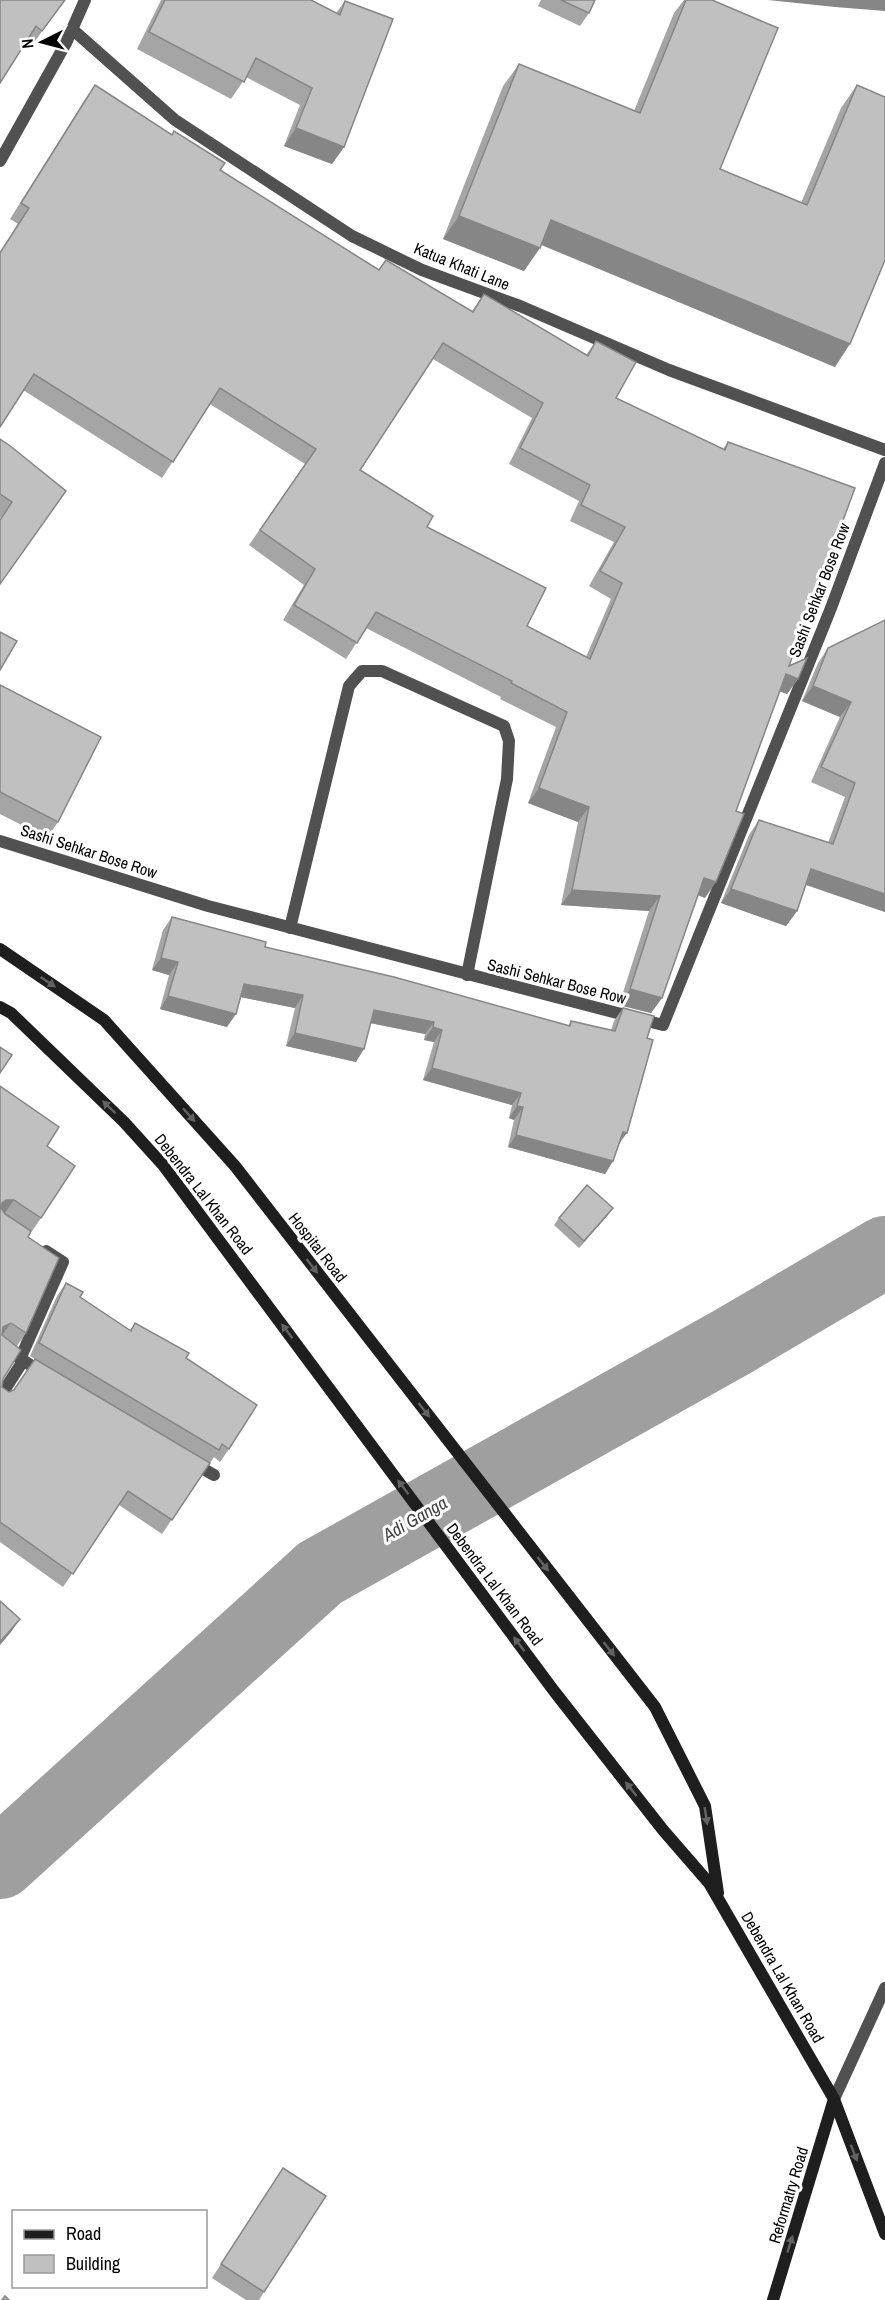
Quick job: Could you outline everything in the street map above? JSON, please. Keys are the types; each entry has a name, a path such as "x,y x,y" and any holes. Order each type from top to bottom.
{"main road":[{"name":"Hospital Road","path":"0,949 104,1020 235,1166 655,1707 705,1806 719,1900"},
{"name":"Debendra Lal Khan Road","path":"0,1007 11,1012 36,1036 124,1122 163,1165 554,1691 663,1830 709,1883 834,2099 885,2234"},
{"name":"Reformatry Road","path":"773,2300 834,2099"}],"street":[{"path":"0,161 86,0"},
{"name":"Katua Khati Lane","path":"72,29 175,120 352,236 422,270 520,306 669,370 885,450"},
{"name":"Sashi Sehkar Bose Row","path":"0,841 208,906 663,1025 827,618 885,463"},
{"path":"290,928 349,686 362,671 382,671 504,726 509,741 507,779 467,975"},
{"path":"0,1397 21,1360 63,1262 36,1244"},
{"path":"0,1345 52,1378"},
{"path":"186,1459 214,1475"},
{"path":"834,2099 885,1988"}],"building":[{"path":"0,0 65,0 42,31 36,26 0,83"},
{"path":"165,0 311,0 340,15 345,1 393,19 344,147 296,128 312,88 256,58 244,82 149,32"},
{"path":"561,0 595,0 589,13"},
{"path":"686,0 712,0 778,28 720,169 807,205 857,85 885,97 885,260 850,344 551,220 540,248 459,216 519,64 640,113"},
{"path":"95,85 172,135 174,131 225,163 220,170 379,270 386,260 473,312 484,294 588,356 596,341 636,362 616,398 725,450 728,442 855,488 789,666 807,658 798,679 786,674 736,811 744,814 716,882 704,878 662,998 630,989 660,896 572,890 589,807 539,788 567,712 511,683 512,681 376,612 357,643 294,605 315,569 260,530 316,449 220,388 173,462 34,374 0,427 0,253 29,208 21,203","holes":["443,343 543,403 520,448 590,485 581,505 625,527 600,571 622,583 590,659 527,626 546,588 427,527 433,516 360,470"]},
{"path":"0,439 66,491 0,584 0,520 12,502 0,494"},
{"path":"885,620 885,894 811,869 797,911 731,889 759,820 833,844 855,783 821,767 851,702 813,686 828,648"},
{"path":"0,632 17,641 0,670"},
{"path":"0,685 101,737 58,822 0,792"},
{"path":"172,917 266,942 265,947 394,977 570,1026 571,1021 615,1031 623,1008 654,1016 647,1038 653,1040 627,1133 623,1132 613,1161 516,1135 523,1107 517,1106 521,1093 432,1068 442,1030 433,1027 434,1022 374,1010 364,1049 295,1033 303,995 244,984 236,1014 168,996 178,962 161,958"},
{"path":"0,1047 12,1055 0,1073"},
{"path":"0,1086 59,1127 47,1146 75,1166 41,1218 14,1200 6,1200 2,1203 1,1208 5,1214 31,1231 28,1237 59,1258 26,1333 11,1323 3,1327 2,1335 21,1350 3,1379 2,1387 9,1392 14,1390 35,1359 210,1463 172,1520 128,1491 73,1574 0,1522"},
{"path":"587,1185 613,1208 584,1241 559,1218"},
{"path":"66,1283 83,1292 80,1297 131,1331 135,1323 189,1353 186,1358 257,1405 229,1449 222,1444 219,1450 39,1343"},
{"path":"0,1601 20,1619 0,1642"},
{"path":"283,2168 326,2196 264,2292 221,2264"}],"waterway":[{"name":"Adi Ganga","path":"0,1863 320,1573 732,1342 885,1252"}]}
